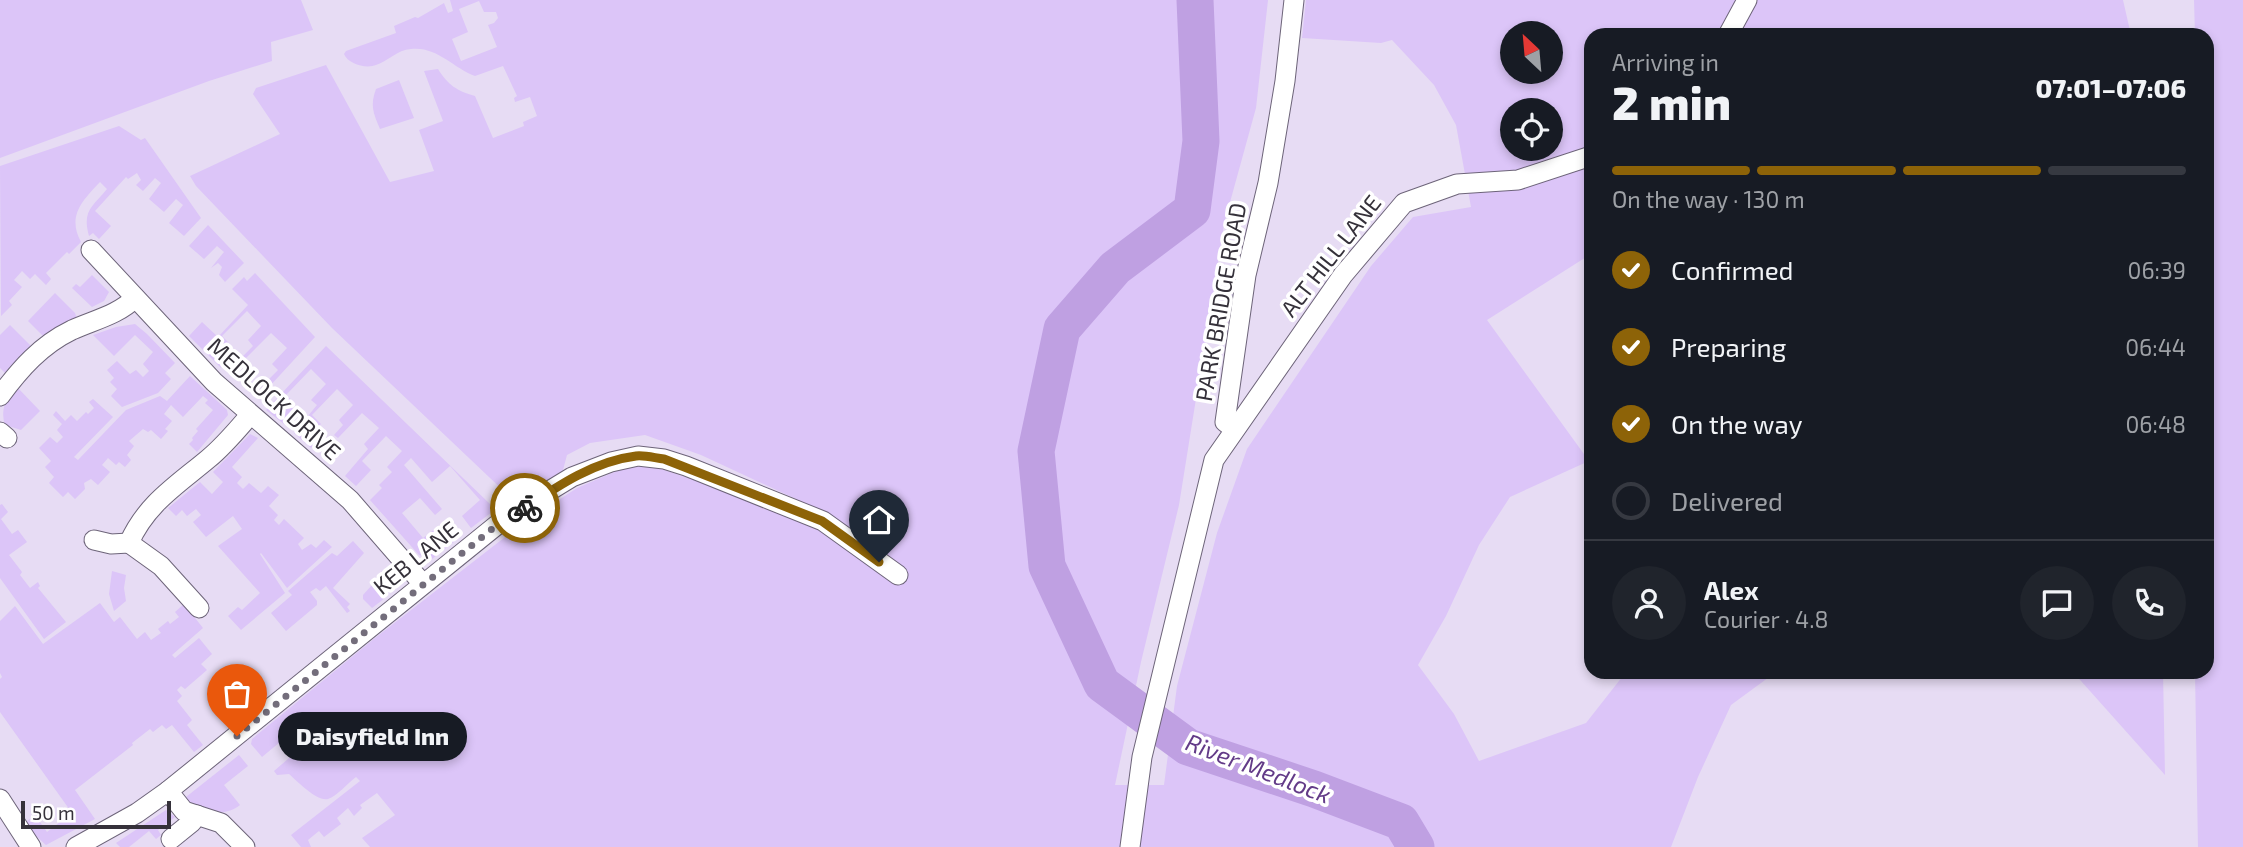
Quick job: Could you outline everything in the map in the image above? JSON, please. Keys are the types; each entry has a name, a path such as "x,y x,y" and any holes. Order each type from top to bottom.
{"street":[{"name":"PARK BRIDGE ROAD","path":"1130,847 1142,757 1214,460 1234,429 1225,422 1246,275 1268,183 1285,81 1294,0"},
{"path":"1732,28 1747,0"},
{"name":"ALT HILL LANE","path":"1234,429 1343,275 1404,203 1457,184 1518,180 1584,158"},
{"name":"MEDLOCK DRIVE","path":"92,250 214,382 350,500 423,584"},
{"path":"0,396 27,362 45,347 70,331 125,307 135,298"},
{"path":"129,543 143,517 160,498 214,454 250,415"},
{"name":"KEB LANE","path":"76,847 137,813 168,791 508,516 572,477 611,462 638,456 664,459 686,466 822,521 898,575"},
{"path":"94,540 111,544 129,543 176,569 199,608"},
{"path":"168,791 184,811 221,823 245,847"},
{"path":"0,799 31,847"},
{"path":"171,838 197,815"}],"shaded area":[{"path":"0,0 301,0 313,30 271,42 272,61 209,81 0,158"},
{"path":"450,0 1268,0 1256,108 1224,224 1179,505 1115,785 1164,785 1177,686 1217,533 1247,449 1371,266 1413,217 1471,207 1456,125 1434,85 1392,40 1381,43 1302,38 1306,0 2123,0 2129,28 1584,28 1584,258 1487,320 1584,454 1584,463 1510,497 1479,545 1446,616 1418,665 1454,714 1479,761 1586,723 1621,679 1766,679 1731,705 1698,777 1671,847 370,847 362,838 395,815 377,793 360,805 362,808 354,816 348,808 337,818 341,824 324,837 319,831 308,840 311,847 301,847 291,835 360,781 356,777 339,792 323,799 307,790 289,774 277,775 274,771 296,752 285,738 262,757 251,744 252,739 375,638 522,524 577,488 619,470 649,465 709,485 793,519 796,499 701,455 645,435 590,443 567,455 563,470 525,497 509,496 332,328 196,186 190,176 280,134 253,94 256,88 326,65 390,182 434,171 419,130 443,121 424,71 438,69 454,87 475,96 493,138 524,126 523,122 537,116 530,97 515,102 514,98 517,96 503,66 475,76 437,54 420,49 401,51 372,66 353,63 346,58 346,51 396,33 394,26 418,18 444,3 448,13 453,11","holes":["479,1 484,12 496,12 498,18 488,25 497,47 461,61 452,39 468,32 459,9"]},
{"path":"2194,0 2243,0 2243,847 2198,847 2195,679 2214,679 2214,28 2195,28"},
{"path":"399,80 414,118 380,129 373,109 376,89"},
{"path":"119,126 141,140 145,138 201,218 184,236 169,223 183,205 176,199 164,212 149,199 161,183 155,178 143,191 136,185 141,180 137,173 128,179 126,177 95,211 111,226 99,239 93,233 89,236 88,215 107,189 100,182 78,209 76,224 81,242 46,273 51,279 46,285 35,274 30,279 22,271 14,280 22,287 9,301 12,305 1,316 0,166"},
{"path":"208,225 244,263 225,282 219,275 222,267 218,263 211,268 224,252 217,246 204,259 189,246"},
{"path":"255,273 315,337 269,387 265,383 278,370 272,364 287,348 271,333 246,358 243,356 253,346 248,340 261,326 247,311 222,336 231,345 228,348 234,354 221,368 189,336 202,322 218,337 248,305 232,289 244,277 247,281"},
{"path":"92,275 109,292 104,301 92,307 72,288 76,284 80,287"},
{"path":"55,293 75,313 77,319 44,337 28,321"},
{"path":"135,324 175,363 165,373 171,379 158,393 122,407 111,396 117,389 110,382 114,378 107,370 117,361 130,374 136,370 143,377 149,371 143,364 153,352 135,335 114,356 93,335"},
{"path":"10,325 32,347 6,374 0,368 0,335"},
{"path":"326,346 491,505 492,512 471,528 462,516 480,500 450,466 432,482 411,458 404,465 442,509 435,515 420,498 402,513 423,538 435,529 439,534 445,529 455,541 432,559 419,555 370,500 382,488 379,485 392,472 387,467 402,451 386,436 362,461 371,470 356,486 345,476 368,449 364,444 379,428 362,413 338,438 334,435 343,425 339,420 353,405 337,389 312,415 321,424 317,428 323,433 311,448 294,433 317,405 311,400 326,384 311,369 286,395 295,403 291,407 296,412 284,424 266,410"},
{"path":"190,376 227,410 228,415 197,452 189,444 198,431 196,429 213,410 205,403 208,400 203,396 183,417 171,405 164,414 172,421 161,439 151,430 148,432 143,429 129,441 134,446 127,455 131,460 125,467 119,462 116,465 108,458 102,465 110,472 98,485 91,479 84,483 85,489 75,499 68,492 63,497 49,483 54,477 45,467 51,461 39,448 50,437 57,443 63,437 57,430 62,424 53,415 56,411 65,421 71,415 77,421 94,408 89,402 93,399 113,417 74,457 78,460 126,410 160,396 167,401"},
{"path":"16,386 40,411 21,430 5,425 3,414 9,395"},
{"path":"250,434 258,438 232,467 242,477 237,483 243,489 249,483 261,493 268,486 279,495 269,506 278,515 274,520 279,525 284,519 304,538 298,544 302,550 311,544 316,548 324,540 332,547 287,588 261,553 285,593 241,630 228,616 238,607 242,610 260,593 218,546 242,529 233,516 206,537 193,522 201,515 196,509 187,516 182,510 176,516 168,508 200,482 212,494 223,482 213,472"},
{"path":"0,505 8,512 1,519 12,534 18,530 27,542 9,555 30,588 38,582 38,588 66,622 44,639 0,578"},
{"path":"353,541 364,553 333,588 350,604 347,607 350,611 347,613 326,586 320,591 316,588 310,592 317,605 286,631 271,613 292,595 288,591 332,553 337,556"},
{"path":"390,565 394,579 391,590 372,608 363,599 363,595"},
{"path":"112,571 126,575 126,601 114,611 109,594"},
{"path":"100,603 114,622 120,617 137,639 145,632 151,640 161,633 158,629 179,617 175,612 184,604 203,628 172,655 175,658 199,638 212,654 201,664 207,670 185,689 181,686 177,690 182,696 177,701 192,720 187,725 203,745 194,752 172,725 166,729 162,725 153,732 150,729 75,790 95,819 46,845 23,824 35,815 47,832 72,813 0,712 0,621 15,606 43,644"},
{"path":"2079,679 2163,679 2165,775"},
{"path":"239,755 248,766 224,785 240,805 227,811 213,812 198,808 186,800 186,797"},
{"path":"166,810 175,817 158,830 161,835 156,839 149,831 129,847 120,847 116,843"}],"waterway":[{"name":"River Medlock","path":"1195,0 1201,141 1192,210 1115,268 1062,329 1036,451 1047,566 1102,684 1188,747 1314,789 1401,822 1416,847"}],"way so far":[{"path":"237,736 508,516 525,508"}],"place":[{"name":"Daisyfield Inn","path":"237,736"}],"route":[{"path":"525,508 572,477 611,462 638,456 664,459 822,521 879,562"}]}
